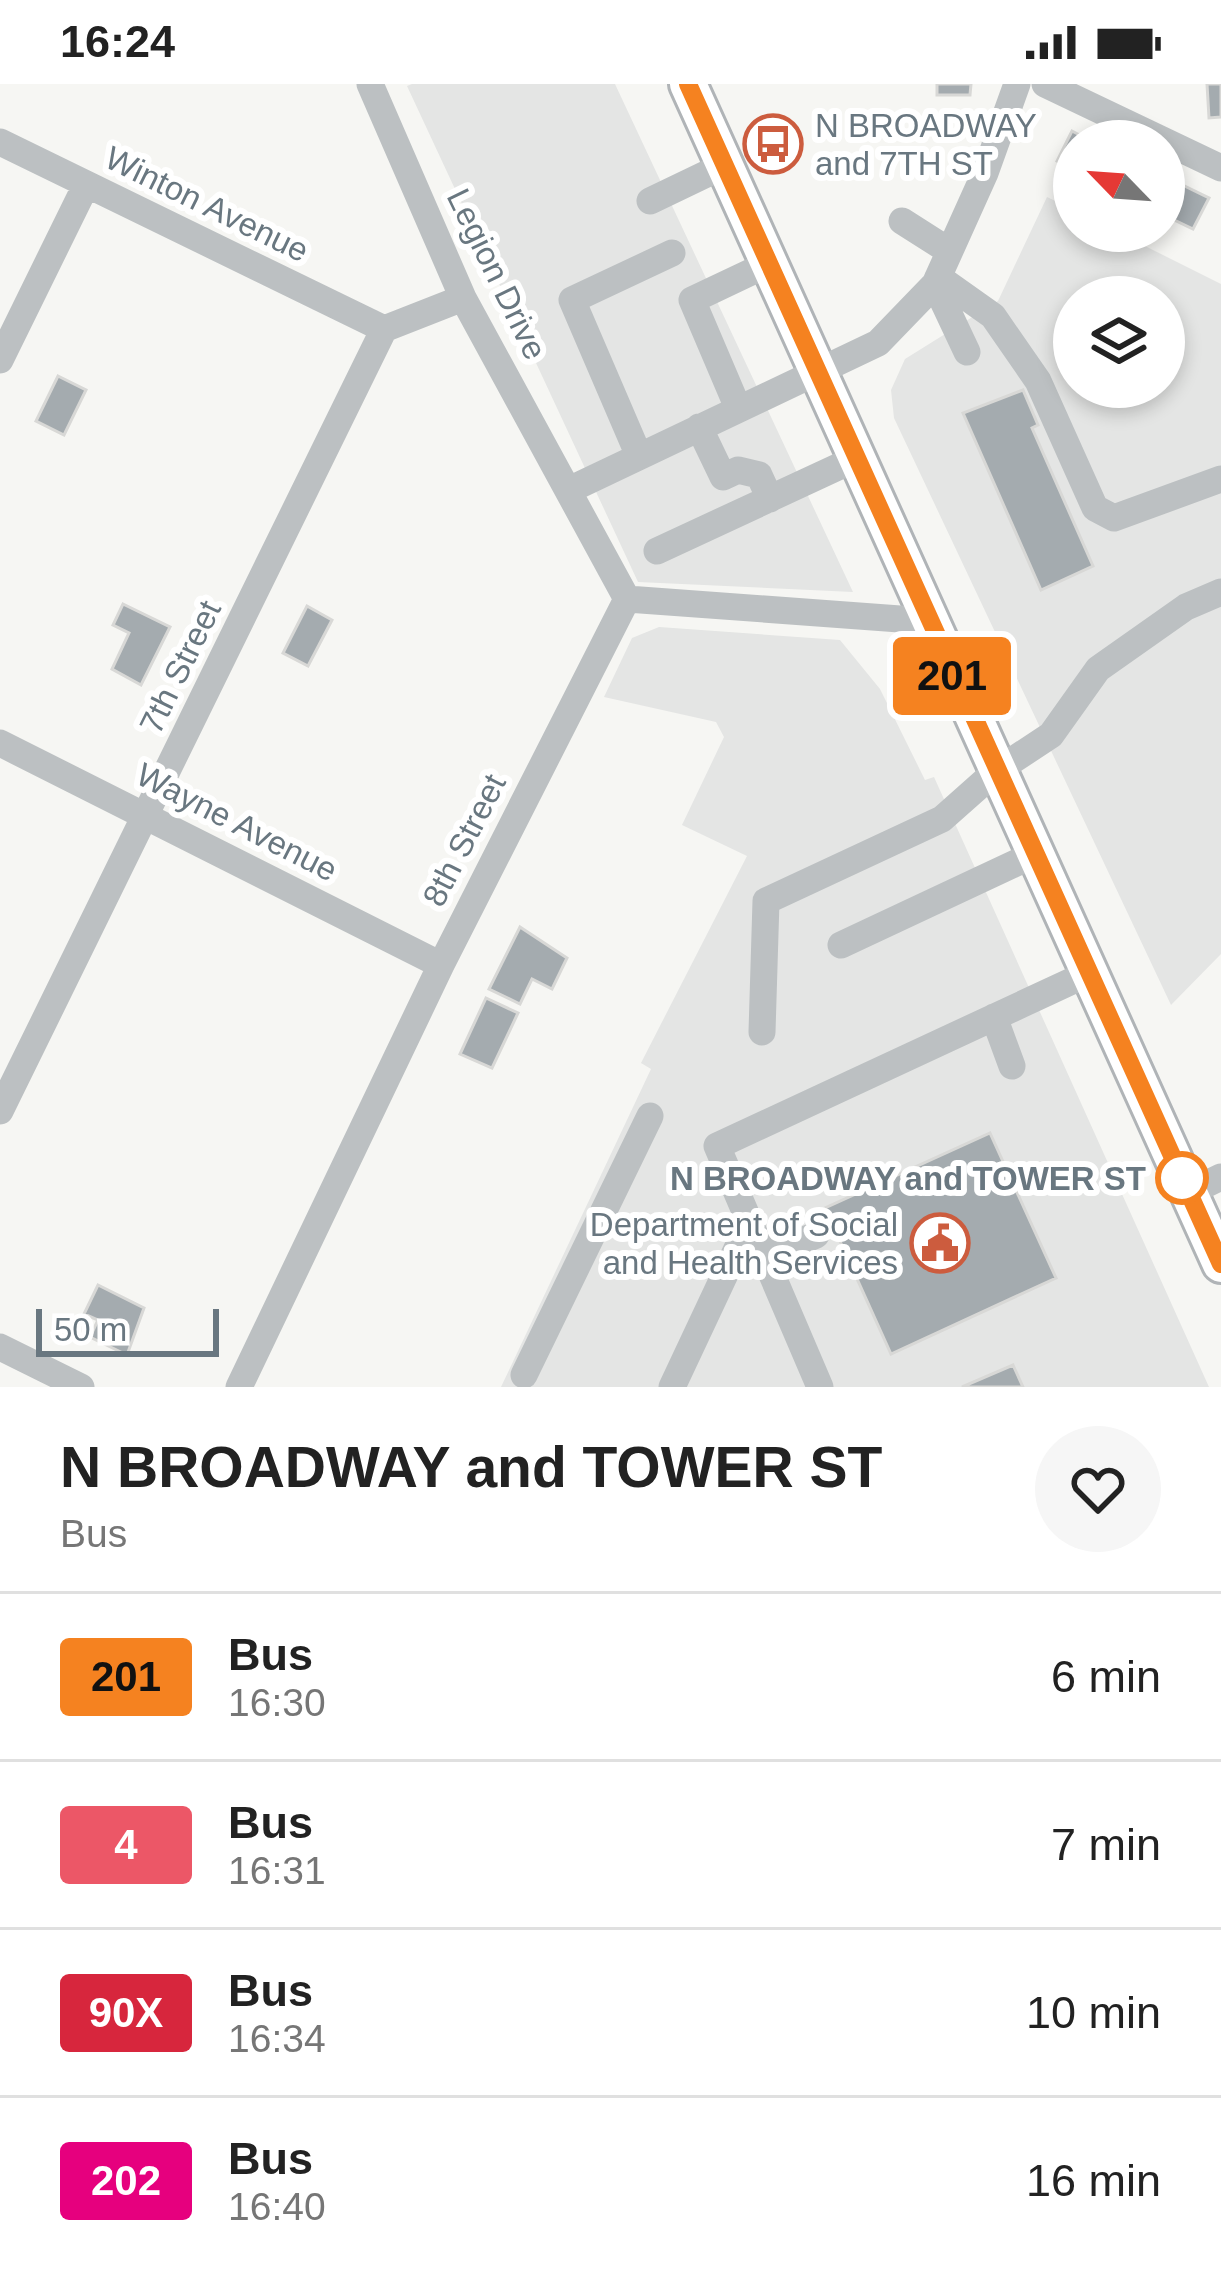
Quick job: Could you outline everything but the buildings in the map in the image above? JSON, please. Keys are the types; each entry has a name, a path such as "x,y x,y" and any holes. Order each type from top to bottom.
{"main road":[{"path":"688,84 1087,974 1205,1185 1221,1264"}],"street":[{"name":"Legion Drive","path":"370,84 463,298 627,599"},
{"path":"569,490 878,343 941,270 1017,84"},
{"path":"1045,84 1221,168"},
{"name":"Winton Avenue","path":"0,142 384,329"},
{"path":"650,201 725,165"},
{"path":"0,360 86,185"},
{"path":"902,221 941,270 993,316 1038,381 1095,508 1114,518 1221,479"},
{"path":"639,456 572,300 672,253"},
{"path":"738,407 692,300 768,264"},
{"path":"941,270 968,352"},
{"path":"384,329 463,298"},
{"name":"7th Street","path":"0,1111 384,329"},
{"path":"699,427 723,477 738,470 759,475 770,499"},
{"path":"657,551 855,459"},
{"path":"762,1032 766,901 942,819 995,772 1051,735 1098,669 1186,607 1221,592"},
{"path":"627,599 927,621"},
{"name":"8th Street","path":"239,1387 441,965 627,599"},
{"name":"Wayne Avenue","path":"0,743 441,965"},
{"path":"841,945 1033,855"},
{"path":"820,1387 717,1145 1087,974"},
{"path":"994,1017 1012,1066"},
{"path":"524,1375 650,1115"},
{"path":"672,1387 750,1221"},
{"path":"765,1257 816,1235"},
{"path":"0,1347 81,1387"}],"shaded area":[{"path":"615,84 853,592 638,582 407,86"},
{"path":"1047,197 1053,200 1053,252 1157,252 1221,284 1221,954 1171,1005 894,418 891,390 905,359 998,301"},
{"path":"659,627 840,640 880,689 925,780 934,777 1209,1387 501,1387 651,1069 641,1063 747,856 682,825 724,737 716,722 604,697 632,638"}],"bus line":[{"name":"201","path":"688,84 1221,1264"}],"place":[{"name":"N BROADWAY and 7TH ST","path":"773,144"},
{"name":"N BROADWAY and TOWER ST","path":"1182,1178"},
{"name":"Department of Social and Health Services","path":"940,1243"}]}
